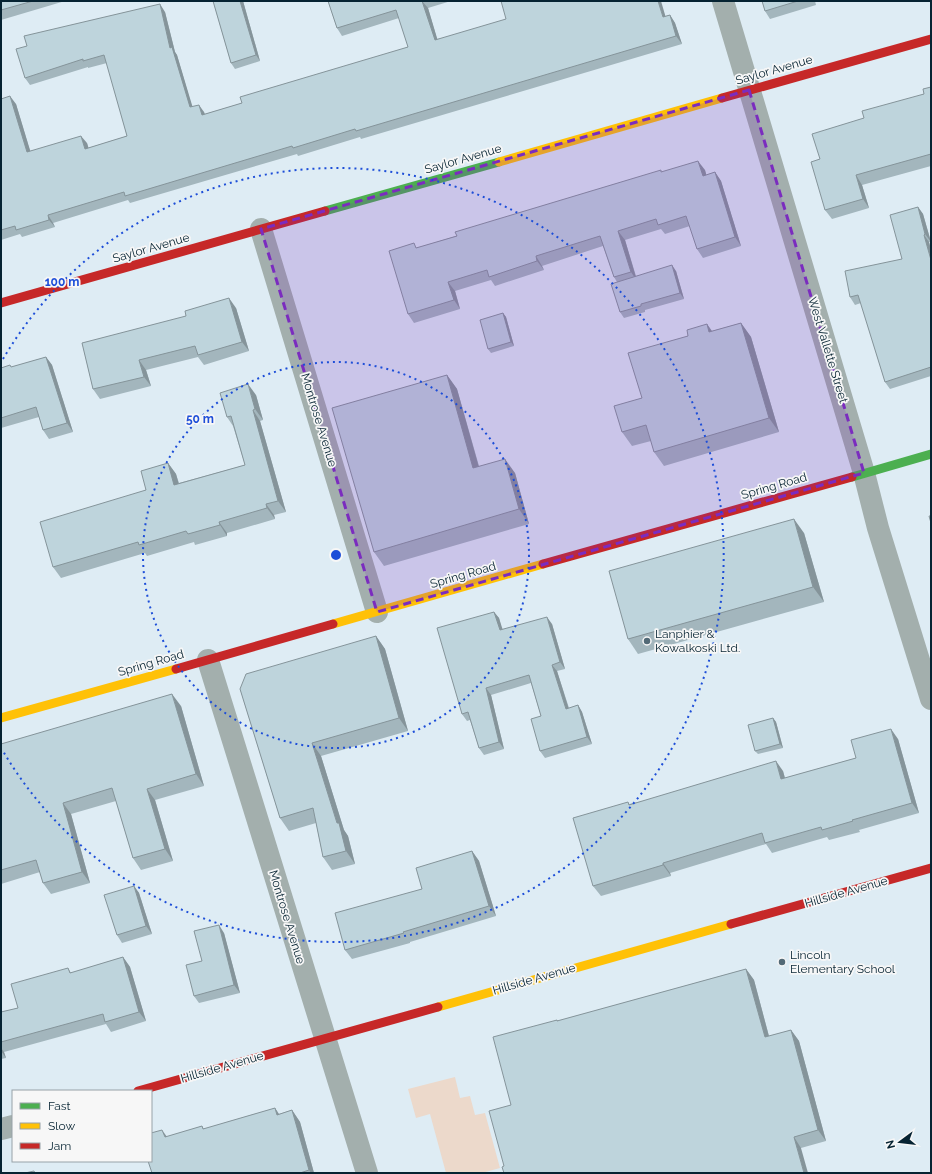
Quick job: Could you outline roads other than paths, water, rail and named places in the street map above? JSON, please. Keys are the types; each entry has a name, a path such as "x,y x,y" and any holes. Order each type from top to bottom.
{"street":[{"name":"West Vallette Street","path":"723,1 864,473 878,528 931,699"},
{"name":"Saylor Avenue","path":"1,303 931,39"},
{"name":"Montrose Avenue","path":"261,229 377,612"},
{"name":"Spring Road","path":"1,718 931,454"},
{"name":"Montrose Avenue","path":"208,660 367,1173"},
{"name":"Hillside Avenue","path":"142,1090 931,868"},
{"path":"1,1130 12,1126"}],"place":[{"name":"Lanphier & Kowalkoski Ltd.","path":"647,641"},
{"name":"Lincoln Elementary School","path":"782,962"}]}
